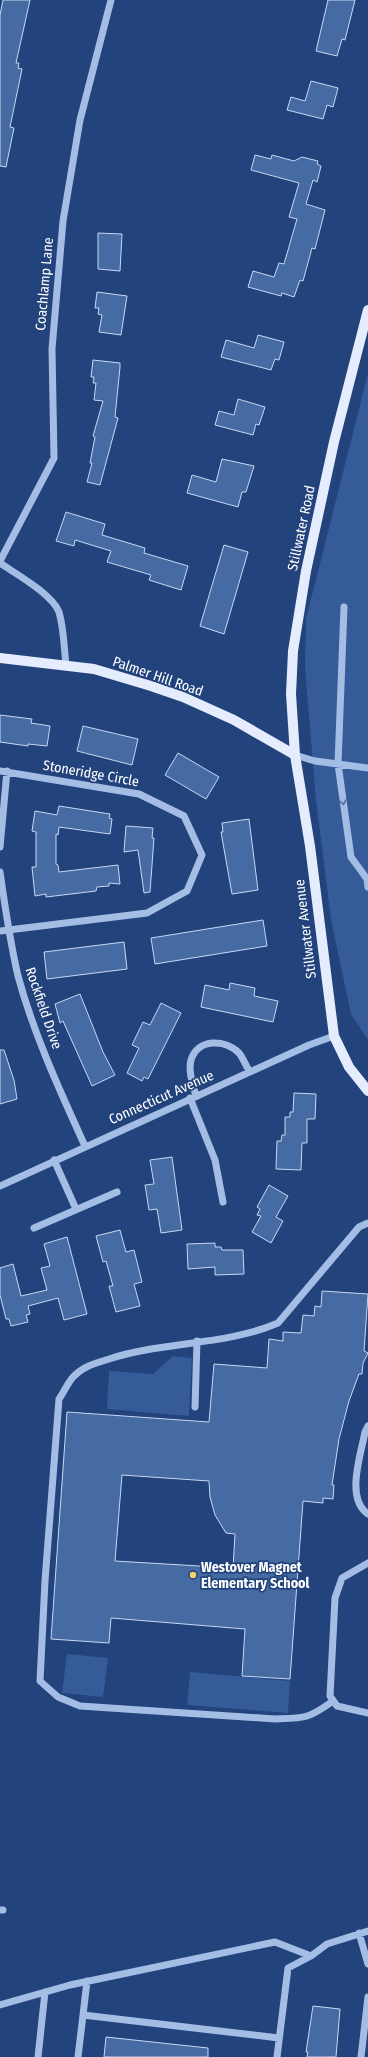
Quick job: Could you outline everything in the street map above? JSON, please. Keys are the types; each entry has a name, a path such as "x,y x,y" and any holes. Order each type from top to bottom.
{"main road":[{"name":"Stillwater Road","path":"295,755 291,694 293,651 306,571 334,442 368,310"},
{"name":"Palmer Hill Road","path":"0,658 66,664 94,669 183,697 234,720 295,755"},
{"name":"Stillwater Avenue","path":"295,755 310,846 334,1036 349,1067 368,1091"}],"street":[{"name":"Coachlamp Lane","path":"0,562 54,458 52,349 63,221 80,120 110,0"},
{"path":"0,562 31,584 51,601 58,611 66,664"},
{"path":"344,607 338,764 350,858 368,879 368,887"},
{"path":"295,755 311,760 368,768"},
{"path":"0,847 4,771"},
{"name":"Stoneridge Circle","path":"0,931 147,913 187,891 202,855 184,816 139,794 4,771"},
{"name":"Rockfield Drive","path":"0,872 18,976 31,1016 63,1097 85,1146"},
{"name":"Connecticut Avenue","path":"0,1186 193,1097 309,1045 334,1036"},
{"path":"223,1202 215,1160 193,1097 190,1073 191,1060 198,1049 209,1042 220,1042 230,1046 240,1054 250,1072"},
{"path":"54,1160 76,1209"},
{"path":"34,1228 117,1192"},
{"path":"333,1701 315,1714 304,1718 275,1719 80,1706 58,1697 40,1681 45,1581 59,1399 73,1376 89,1365 125,1353 260,1331 278,1323 359,1227 368,1223"},
{"path":"195,1407 197,1341"},
{"path":"368,1426 365,1432 354,1488 363,1511 368,1514"},
{"path":"368,1563 342,1578 335,1598 330,1696 337,1706 368,1713"},
{"path":"277,2057 288,1968 311,1956 327,1944 368,1930"},
{"path":"359,1933 368,1964"},
{"path":"0,2005 87,1982 275,1942 311,1956"},
{"path":"78,2057 87,1982"},
{"path":"38,2057 45,1992"},
{"path":"361,2057 368,1999"},
{"path":"83,2015 279,2038"}],"shaded area":[{"path":"368,373 368,1040 351,1014 331,920 316,800 305,668 306,619"},
{"path":"173,1356 192,1358 189,1416 107,1409 109,1371 153,1374"},
{"path":"67,1654 108,1658 103,1697 62,1693"},
{"path":"190,1672 290,1681 288,1713 187,1705"}],"building":[{"path":"3,0 30,0 16,63 19,63 18,68 22,69 10,127 14,128 6,167 0,166 0,15"},
{"path":"328,0 355,0 345,40 342,39 337,56 316,51"},
{"path":"311,81 338,88 333,107 327,105 323,119 287,110 291,97 305,101"},
{"path":"255,155 271,159 272,155 294,161 302,157 318,161 317,164 321,166 317,182 313,180 306,204 325,210 315,249 312,248 303,281 300,280 294,297 282,293 281,296 248,287 253,271 274,277 279,263 284,264 297,219 289,217 299,183 251,170"},
{"path":"98,233 122,234 120,271 98,269"},
{"path":"97,292 127,296 121,335 99,332 102,315 98,314 99,308 95,308"},
{"path":"258,335 284,342 279,360 275,359 271,370 221,357 226,340 254,348"},
{"path":"93,360 120,363 115,417 118,418 100,485 87,482 92,463 90,463 95,437 93,436 103,401 94,400 96,383 93,383 94,377 91,377"},
{"path":"238,399 265,407 259,425 256,424 253,435 215,425 219,411 234,415"},
{"path":"222,459 254,466 246,492 242,492 238,507 187,493 192,475 216,482"},
{"path":"66,512 105,524 102,535 145,548 144,553 188,566 181,590 149,580 151,575 107,562 111,551 75,540 74,546 56,541"},
{"path":"224,545 248,552 224,634 200,626"},
{"path":"0,715 32,719 31,723 50,726 47,746 28,744 28,746 0,742"},
{"path":"83,726 138,739 132,765 77,751"},
{"path":"178,753 219,777 206,799 165,775"},
{"path":"59,806 110,814 109,818 112,819 110,834 59,827 58,835 56,834 56,864 58,865 59,872 118,865 120,884 109,883 109,886 97,887 96,891 46,897 46,894 35,896 32,867 36,867 36,832 32,831 35,811 57,815"},
{"path":"249,819 258,890 232,894 221,832 223,832 222,823"},
{"path":"126,826 153,828 152,838 154,838 150,892 144,893 138,850 124,852"},
{"path":"263,920 267,946 155,964 151,938"},
{"path":"124,942 127,969 47,979 44,952"},
{"path":"230,983 255,988 254,996 278,1001 273,1022 201,1007 205,985 229,990"},
{"path":"80,994 103,1052 115,1075 92,1086 63,1021 60,1023 55,1004"},
{"path":"161,1003 181,1013 148,1079 144,1077 142,1081 127,1073 139,1048 132,1045 143,1022 150,1025"},
{"path":"0,1050 4,1050 14,1080 17,1099 0,1104"},
{"path":"294,1093 316,1094 315,1119 307,1119 307,1143 302,1143 301,1170 276,1169 277,1141 281,1141 282,1135 285,1135 285,1117 290,1117 290,1112 293,1112"},
{"path":"172,1157 182,1230 161,1233 157,1209 149,1210 145,1185 154,1184 150,1160"},
{"path":"269,1185 288,1196 276,1217 283,1221 271,1243 252,1232 261,1216 257,1215 260,1209 257,1207"},
{"path":"120,1230 126,1252 134,1250 142,1282 134,1284 140,1306 116,1312 109,1286 113,1286 106,1261 103,1262 96,1236"},
{"path":"67,1237 87,1314 64,1320 58,1298 28,1306 30,1314 26,1315 28,1322 11,1326 9,1319 6,1319 0,1295 0,1268 13,1264 21,1296 47,1290 41,1268 50,1266 44,1244"},
{"path":"215,1243 215,1247 221,1247 222,1250 243,1250 244,1274 215,1275 215,1267 188,1269 187,1244"},
{"path":"322,1291 368,1294 364,1351 368,1353 363,1363 362,1374 359,1374 349,1401 339,1439 332,1485 334,1485 333,1499 323,1498 323,1503 303,1501 290,1679 242,1676 245,1629 111,1618 109,1643 51,1639 67,1412 209,1422 214,1364 267,1368 269,1339 283,1341 283,1332 301,1333 303,1315 314,1316 315,1306 321,1307","holes":["122,1475 209,1481 210,1497 215,1515 226,1533 235,1534 233,1568 115,1561"]},
{"path":"313,2006 340,2009 336,2057 307,2057 308,2052 306,2052"},
{"path":"106,2037 208,2048 208,2057 104,2057"}],"place":[{"name":"Westover Magnet Elementary School","path":"193,1575"}]}
